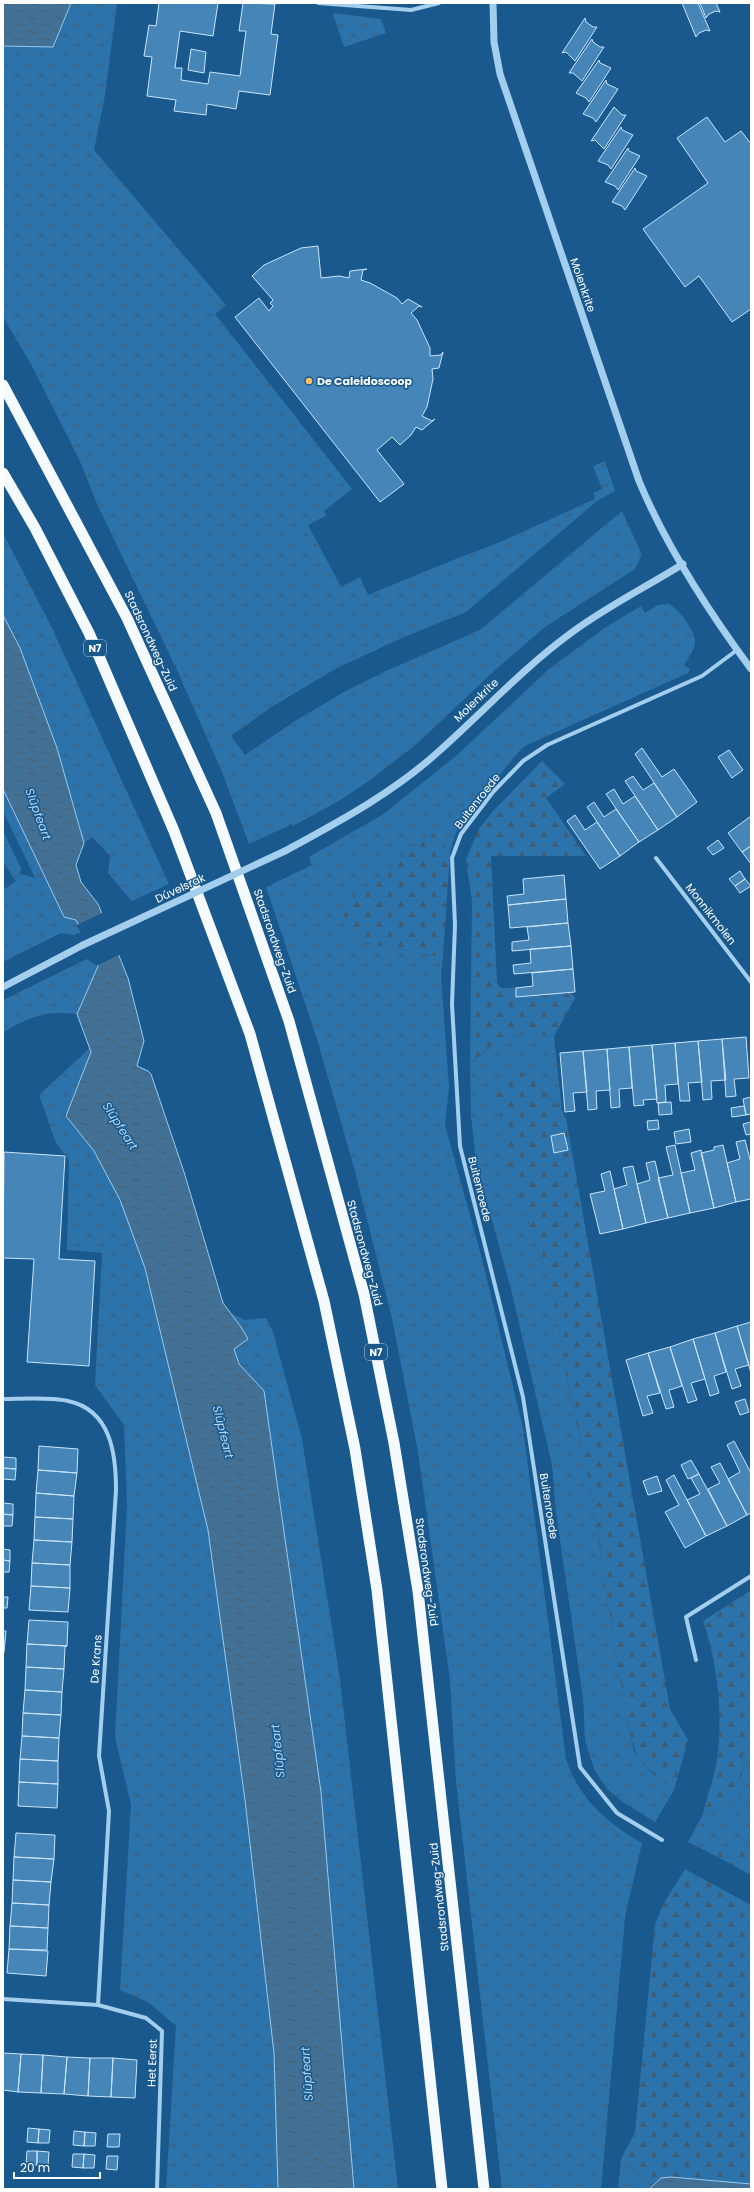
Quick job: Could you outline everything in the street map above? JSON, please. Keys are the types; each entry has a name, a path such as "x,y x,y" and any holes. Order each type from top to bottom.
{"highway":[{"name":"Stadsrondweg-Zuid","path":"3,385 127,618 216,813 289,1021 364,1294 394,1442 418,1592 484,2189"},
{"name":"N7","path":"3,473 35,528 89,633 174,830 250,1034 324,1302 354,1449 377,1590 442,2189"}],"street":[{"path":"318,3 411,10 439,3"},
{"name":"Molenkrite","path":"493,3 494,42 500,74 639,481 650,508 682,564 737,650 751,669"},
{"name":"Molenkrite","path":"285,851 347,817 386,791 437,753 504,688 572,632 682,564"},
{"name":"Buitenroede","path":"662,1840 617,1813 580,1767 523,1397 460,1146 452,1004 455,925 452,858 461,834 493,792 523,761 547,745 702,676 737,650"},
{"name":"Dúvelsrak","path":"3,988 83,945 285,851"},
{"name":"Monnikmolen","path":"656,858 751,982"},
{"name":"De Krans","path":"3,1399 68,1401 94,1413 109,1434 116,1462 116,1490 99,1756 109,1811 98,2005"},
{"path":"696,1660 686,1617 751,1576"},
{"name":"Het Eerst","path":"3,1998 98,2005 146,2018 162,2031 157,2189"}],"green space":[{"path":"71,3 117,3 105,95 94,150 226,305 215,314 352,489 324,511 327,515 308,525 341,587 360,577 368,595 498,543 595,499 593,493 602,489 593,466 605,461 615,491 597,501 466,612 404,637 337,668 273,706 231,736 245,755 295,721 344,692 386,671 480,630 622,511 642,555 635,569 545,627 495,670 419,742 369,781 342,799 293,826 292,824 249,844 222,772 177,670 98,506 80,461 31,364 3,317 3,46 53,47"},
{"path":"333,14 381,19 386,33 344,47"},
{"path":"3,533 51,626 169,884 132,901 108,873 110,856 92,837 84,843 57,748 20,648 3,615"},
{"path":"669,604 677,610 686,621 695,638 694,648 684,665 690,669 688,673 527,745 520,750 461,823 455,835 450,852 432,832 355,941 443,957 441,976 449,1087 445,1125 481,1255 523,1428 566,1759 586,1798 595,1808 605,1818 642,1843 625,1917 601,2189 502,2189 456,1782 450,1680 418,1452 392,1318 353,1164 317,1039 266,887 312,865 309,857 382,815 456,756 549,669 606,627 641,606 645,613 658,605"},
{"path":"542,761 565,784 546,798 586,856 491,856 497,983 501,988 558,986 569,989 575,998 554,1036 527,1033 508,1037 490,1047 470,1064 472,901 466,859 479,829 493,811"},
{"path":"3,789 64,917 76,920 82,932 74,935 61,933 3,962 3,890 16,881 3,862 3,831 21,868 20,874 35,878 3,811"},
{"path":"432,832 450,852 443,957 354,941 342,910"},
{"path":"87,959 98,966 77,1014 56,1013 38,1016 3,1032 3,1000"},
{"path":"527,1032 554,1036 562,1110 523,1071 497,1086 506,1154 555,1302 564,1364 591,1491 627,1722 634,1751 649,1771 674,1790 655,1822 623,1802 606,1788 594,1769 585,1740 583,1699 556,1512 552,1465 512,1293 476,1162 471,1116 470,1064 502,1038"},
{"path":"90,1048 91,1052 66,1116 94,1151 120,1200 145,1268 208,1530 245,1800 274,2053 278,2189 166,2189 176,2026 148,2002 120,1990 131,1805 115,1737 127,1505 124,1425 95,1385 102,1253 67,1250 69,1160 56,1143 39,1095"},
{"path":"514,1068 523,1071 562,1110 566,1118 670,1709 688,1740 674,1790 654,1775 642,1762 634,1746 627,1722 591,1491 564,1364 555,1302 506,1154 497,1087 504,1074"},
{"path":"232,1313 244,1320 266,1318 273,1332 302,1439 340,1679 398,2189 354,2189 321,1792 264,1391 239,1364 234,1349"},
{"path":"751,1590 751,1747 743,1754 741,1788 734,1801 727,1806 703,1814 717,1760 719,1743 719,1708 716,1672 703,1621"},
{"path":"751,1747 751,1850 704,1850 688,1842 703,1814 727,1806 734,1801 738,1795 741,1788 743,1754"},
{"path":"704,1850 751,1850 751,1875"},
{"path":"685,1869 751,1905 751,2184 671,2177 661,2178 652,2184 621,2159 635,2132 655,1924 664,1903"},
{"path":"621,2159 652,2184 649,2189 618,2189"}],"water":[{"path":"3,3 71,3 53,47 3,46"},
{"name":"Slûpfeart","path":"3,615 20,648 57,748 84,843 76,865 81,882 98,904 128,978 144,1041 137,1066 151,1074 184,1172 223,1303 248,1339 234,1349 239,1364 264,1391 321,1792 354,2189 278,2189 274,2053 245,1800 208,1530 145,1268 120,1200 94,1151 66,1116 91,1052 77,1014 98,966 76,920 64,917 3,789"},
{"path":"671,2177 751,2184 751,2189 649,2189 661,2178"}],"pier":[{"path":"104,912 121,954 96,966 77,925"}],"building":[{"path":"159,3 218,3 213,36 180,31 175,68 182,68 181,80 208,84 210,72 240,76 246,31 239,31 243,3 275,4 271,34 278,35 270,95 239,91 236,109 207,104 206,115 174,111 176,100 147,96 152,57 144,56 149,25 156,26"},
{"path":"682,3 698,3 710,31 706,30 699,33 696,37"},
{"path":"700,3 716,3 720,12 716,11 709,14 706,18"},
{"path":"585,18 586,22 593,27 597,27 575,61 566,52 562,53"},
{"path":"592,39 593,42 600,47 604,47 582,81 573,73 569,73"},
{"path":"191,49 206,52 204,73 188,70"},
{"path":"599,60 600,63 611,68 589,102 586,98 576,93"},
{"path":"606,80 607,84 618,89 596,122 593,118 583,114"},
{"path":"614,107 622,115 626,115 604,149 595,140 591,141"},
{"path":"707,117 725,142 741,131 751,144 751,309 732,322 699,276 685,287 643,229 708,183 677,138"},
{"path":"621,127 622,130 633,135 611,169 608,165 598,161"},
{"path":"628,148 629,151 640,156 618,190 615,186 605,182"},
{"path":"635,168 636,171 647,176 625,210 622,206 612,202"},
{"path":"318,246 321,278 339,276 349,278 350,271 367,269 363,270 361,280 370,283 397,298 402,304 408,299 422,307 419,306 411,313 417,320 430,348 430,356 441,355 443,352 439,368 432,369 433,379 427,407 422,416 432,421 435,419 422,430 416,427 411,435 400,445 392,437 377,450 404,484 380,502 235,317 259,298 269,311 273,306 270,303 273,300 252,276 264,265 301,248"},
{"path":"642,748 662,777 674,769 697,802 677,817 635,754"},
{"path":"729,750 743,770 732,778 718,757"},
{"path":"633,776 643,790 654,783 677,817 658,830 625,781"},
{"path":"614,789 623,804 635,796 658,830 639,842 606,794"},
{"path":"594,802 604,817 616,809 639,842 620,856 587,807"},
{"path":"575,815 585,830 597,822 620,856 600,869 567,821"},
{"path":"751,816 751,846 742,852 728,833"},
{"path":"718,840 724,848 713,855 707,848"},
{"path":"751,846 751,864 742,852"},
{"path":"740,871 745,879 735,886 729,879"},
{"path":"564,875 566,899 508,905 507,896 524,894 523,879"},
{"path":"745,879 751,886 740,893 735,886"},
{"path":"566,899 568,923 510,928 508,905"},
{"path":"568,923 571,946 512,951 512,942 529,940 527,927"},
{"path":"571,946 573,969 514,974 513,965 531,963 530,949"},
{"path":"573,969 575,992 516,997 516,988 533,986 532,973"},
{"path":"746,1037 749,1078 734,1079 736,1096 726,1097 722,1039"},
{"path":"722,1039 726,1080 711,1081 712,1099 703,1100 698,1041"},
{"path":"698,1041 702,1082 688,1083 690,1101 680,1101 675,1043"},
{"path":"675,1043 678,1084 665,1085 666,1102 657,1103 652,1045"},
{"path":"652,1045 657,1099 643,1100 644,1105 634,1106 629,1047"},
{"path":"629,1047 632,1088 619,1089 620,1107 611,1108 607,1049"},
{"path":"607,1049 610,1090 596,1091 597,1109 588,1110 583,1051"},
{"path":"583,1051 587,1092 573,1093 575,1111 565,1112 560,1053"},
{"path":"751,1097 751,1114 746,1115 743,1099"},
{"path":"671,1102 672,1114 659,1115 658,1103"},
{"path":"744,1106 746,1115 732,1117 731,1108"},
{"path":"658,1120 659,1129 648,1130 647,1121"},
{"path":"751,1122 751,1134 746,1135 743,1124"},
{"path":"689,1129 691,1142 676,1144 674,1132"},
{"path":"564,1133 568,1150 554,1153 551,1136"},
{"path":"745,1140 751,1163 751,1199 736,1202 727,1163 740,1159 736,1142"},
{"path":"675,1145 690,1213 668,1218 658,1178 673,1175 666,1147"},
{"path":"723,1145 736,1202 714,1208 701,1153 714,1150 714,1147"},
{"path":"701,1150 714,1208 690,1213 681,1173 695,1170 691,1153"},
{"path":"4,1152 65,1156 59,1259 95,1261 89,1366 27,1362 34,1259 3,1258"},
{"path":"655,1161 668,1218 646,1223 637,1184 650,1180 646,1163"},
{"path":"633,1166 646,1223 623,1229 614,1189 627,1185 623,1168"},
{"path":"610,1171 623,1229 600,1234 590,1194 605,1191 601,1174"},
{"path":"751,1322 751,1373 737,1326"},
{"path":"737,1326 749,1365 735,1369 741,1386 732,1389 715,1333"},
{"path":"715,1333 726,1372 714,1376 719,1393 710,1396 693,1339"},
{"path":"693,1339 705,1379 691,1383 697,1400 688,1403 670,1347"},
{"path":"670,1347 682,1386 669,1390 674,1407 666,1409 648,1353"},
{"path":"648,1353 660,1393 647,1396 653,1413 643,1416 626,1360"},
{"path":"745,1399 749,1412 740,1415 735,1402"},
{"path":"734,1441 751,1473 751,1513 747,1515 728,1479 740,1472 727,1445"},
{"path":"39,1446 78,1449 77,1473 38,1470"},
{"path":"3,1457 16,1458 16,1469 3,1468"},
{"path":"691,1460 699,1474 688,1479 681,1465"},
{"path":"720,1463 747,1515 727,1526 708,1489 720,1483 711,1467"},
{"path":"3,1468 16,1469 15,1480 3,1479"},
{"path":"38,1470 77,1473 74,1496 36,1493"},
{"path":"699,1474 727,1526 706,1536 687,1500 700,1494 691,1478"},
{"path":"674,1475 706,1536 685,1548 665,1512 679,1505 666,1480"},
{"path":"657,1476 662,1491 648,1495 643,1481"},
{"path":"36,1493 74,1496 73,1519 35,1517"},
{"path":"3,1503 13,1504 13,1515 3,1514"},
{"path":"3,1514 13,1515 12,1526 3,1526"},
{"path":"35,1517 73,1519 72,1542 34,1540"},
{"path":"34,1540 72,1542 70,1565 32,1563"},
{"path":"3,1549 10,1550 10,1561 3,1560"},
{"path":"3,1560 10,1561 9,1572 3,1572"},
{"path":"32,1563 70,1565 70,1588 31,1586"},
{"path":"31,1586 70,1588 68,1612 29,1610"},
{"path":"3,1597 8,1597 7,1608 3,1608"},
{"path":"29,1620 68,1622 67,1646 27,1644"},
{"path":"3,1631 6,1631 5,1642 3,1642"},
{"path":"3,1642 5,1642 4,1653 3,1653"},
{"path":"27,1644 67,1646 65,1647 64,1669 26,1667"},
{"path":"26,1667 64,1669 62,1692 25,1690"},
{"path":"25,1690 62,1692 61,1715 23,1713"},
{"path":"23,1713 61,1715 59,1738 22,1736"},
{"path":"22,1736 59,1738 58,1761 20,1759"},
{"path":"20,1759 58,1761 58,1784 19,1782"},
{"path":"19,1782 58,1784 57,1808 18,1806"},
{"path":"16,1833 55,1835 54,1859 14,1857"},
{"path":"14,1857 54,1859 51,1882 13,1880"},
{"path":"13,1880 51,1882 49,1905 12,1903"},
{"path":"12,1903 49,1905 48,1928 10,1926"},
{"path":"10,1926 48,1928 47,1950 9,1949"},
{"path":"9,1949 48,1951 46,1976 7,1973"},
{"path":"3,2053 21,2054 18,2092 3,2090"},
{"path":"21,2054 43,2055 41,2093 18,2092"},
{"path":"43,2055 67,2057 64,2094 41,2093"},
{"path":"67,2057 90,2058 88,2096 64,2094"},
{"path":"90,2058 113,2058 111,2097 88,2096"},
{"path":"113,2058 137,2060 135,2098 111,2097"},
{"path":"28,2128 39,2129 38,2143 27,2142"},
{"path":"39,2129 50,2130 49,2143 38,2143"},
{"path":"74,2131 85,2132 84,2146 73,2145"},
{"path":"85,2132 96,2133 95,2146 84,2146"},
{"path":"108,2134 120,2134 119,2147 107,2147"},
{"path":"27,2151 37,2151 37,2165 26,2164"},
{"path":"37,2151 49,2152 48,2166 37,2165"},
{"path":"73,2154 84,2154 83,2168 72,2167"},
{"path":"84,2154 95,2155 94,2168 83,2168"},
{"path":"107,2156 118,2156 117,2170 106,2169"}],"place":[{"name":"De Caleidoscoop","path":"309,381"}]}
